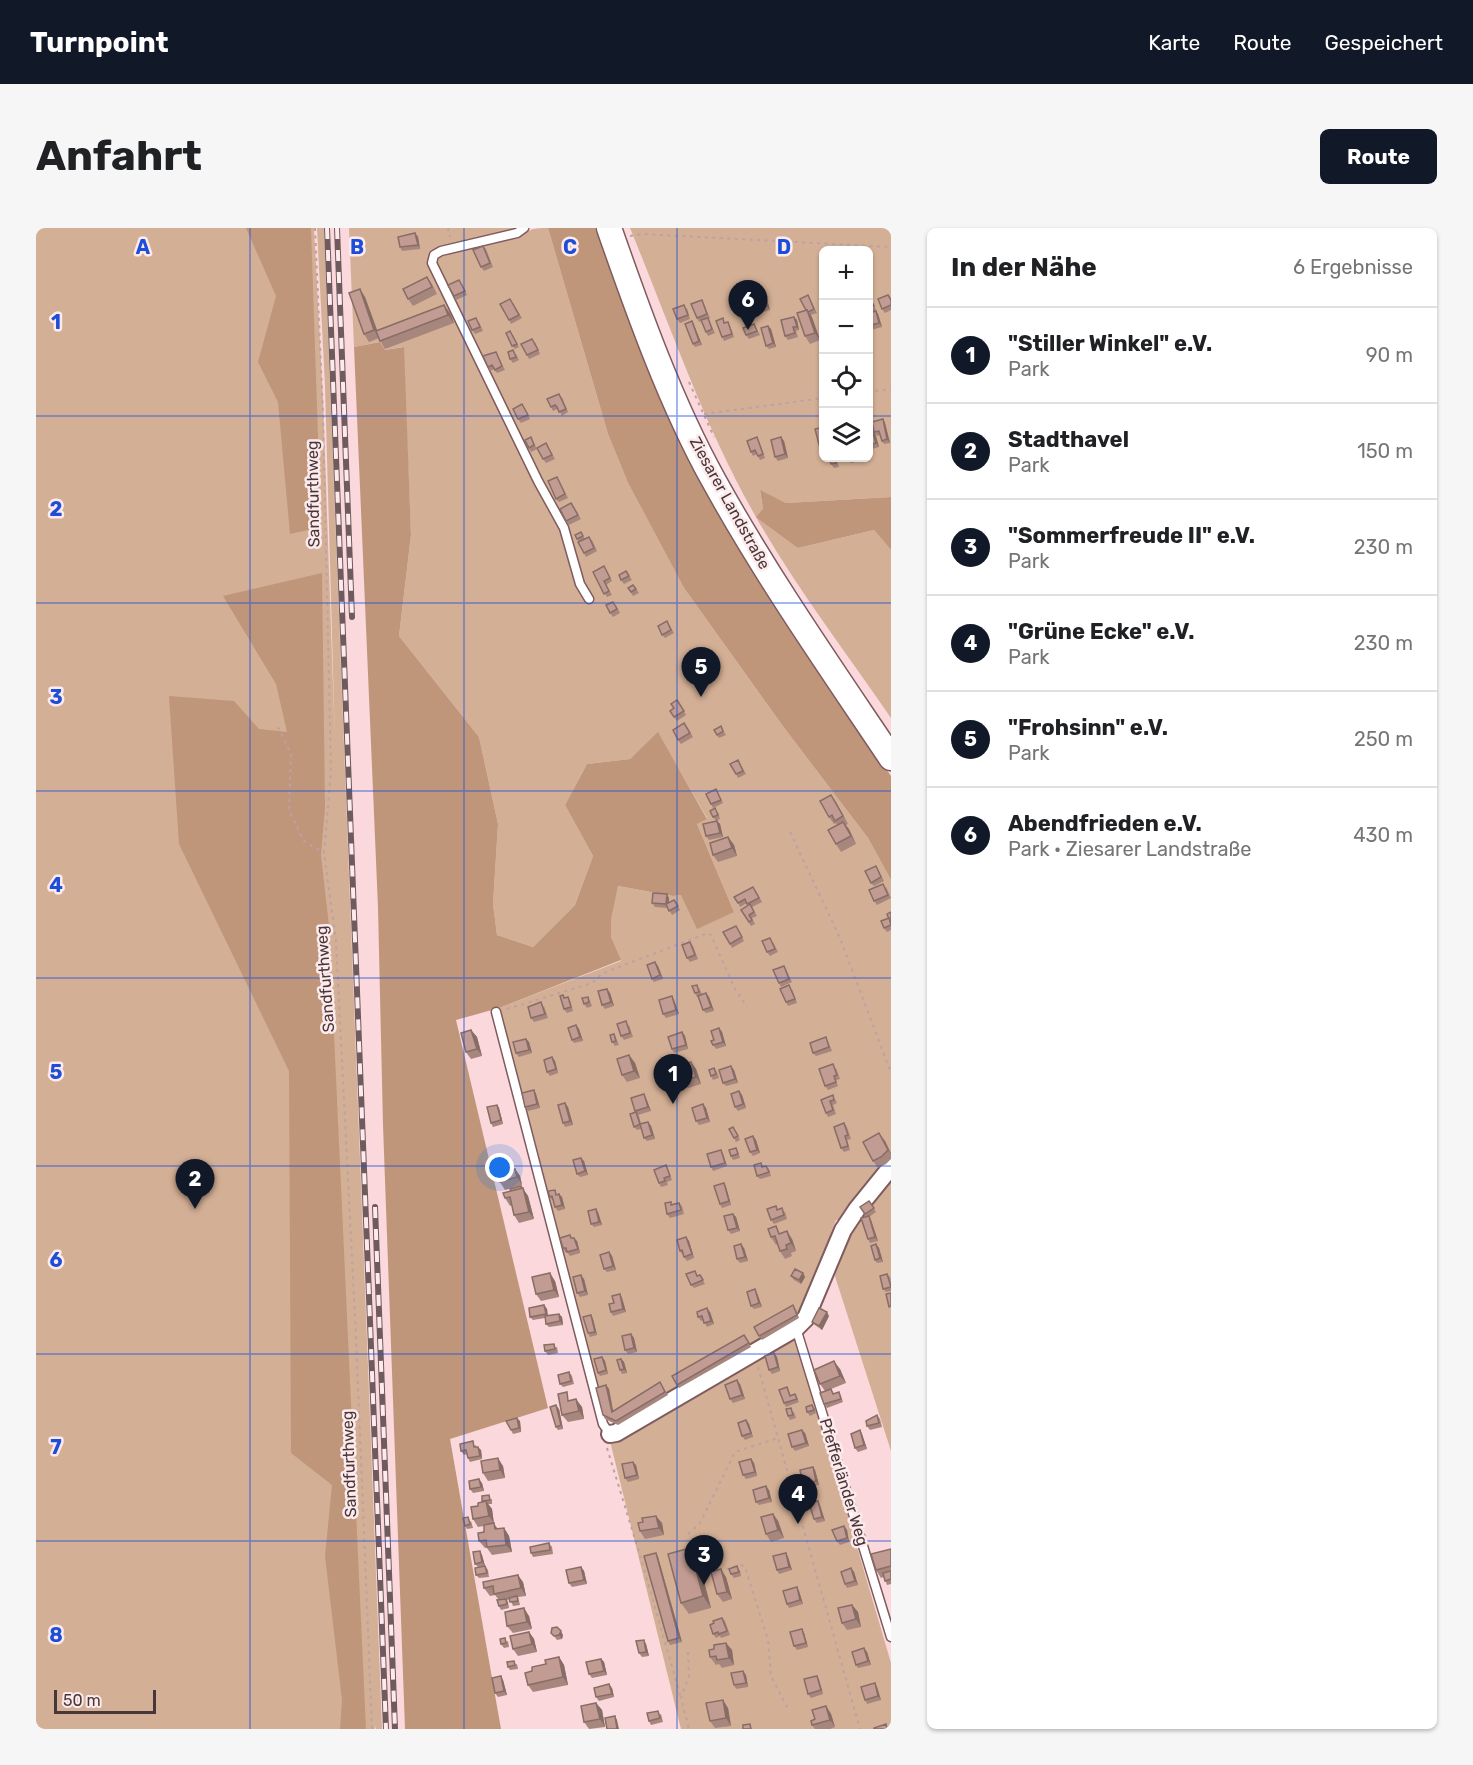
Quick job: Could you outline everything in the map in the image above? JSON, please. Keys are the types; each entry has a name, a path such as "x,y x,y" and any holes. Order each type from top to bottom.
{"main road":[{"name":"Ziesarer Landstraße","path":"620,233 660,364 713,480 795,616 891,758"}],"street":[{"path":"607,1437 796,1328 806,1318 843,1230 891,1167"}],"lane":[{"path":"524,228 517,233 441,251 434,255 432,263 538,481 564,528 579,584 589,599"},
{"path":"496,1012 607,1437"},
{"name":"Pfefferländer Weg","path":"796,1328 891,1637"}],"path":[{"name":"Sandfurthweg","path":"315,228 323,414 330,759 324,854 336,941 356,1337 372,1729"},
{"path":"448,228 451,241"},
{"path":"620,233 891,247"},
{"path":"687,378 717,445"},
{"path":"873,391 891,389"},
{"path":"704,414 819,399"},
{"path":"278,727 291,754 289,811 304,841 324,854"},
{"path":"790,832 840,938 891,1073"},
{"path":"496,1012 589,984 602,974 708,933 711,935 735,990 747,1007"},
{"path":"756,1358 860,1729"},
{"path":"607,1437 689,1729"},
{"path":"688,1534 700,1522 735,1452 778,1438"},
{"path":"719,1571 741,1565 745,1567 768,1640 771,1676 788,1709"},
{"path":"681,1698 689,1676 688,1652"}],"shaded area":[{"path":"36,228 314,228 323,399 335,742 325,386 317,228 324,228 382,1729 376,1729 375,1726 375,1729 36,1729"},
{"path":"246,228 311,228 321,527 290,534 278,402 258,362 276,296"},
{"path":"349,228 517,228 446,245 431,252 435,259 534,229 548,228 608,434 628,483 684,588 785,729 868,838 891,880 891,1161 842,1219 836,1220 831,1232 833,1236 799,1318 668,1395 605,1419 499,1008 621,961 611,937 610,919 618,886 673,896 681,895 734,912 697,824 707,818 658,733 630,759 587,764 565,805 593,856 575,905 533,947 497,935 493,904 498,824 479,737 399,636 411,535 403,347 385,350 379,342 354,347"},
{"path":"548,228 595,228 665,409 789,627 891,776 891,880 868,838 785,729 684,588 628,483 608,434"},
{"path":"630,228 891,228 891,497 786,503 760,491 763,509 798,548 874,530 891,550 891,718 771,543 737,482 688,375"},
{"path":"380,342 385,350 404,347 411,535 399,636 479,737 498,824 493,904 497,935 533,947 575,905 593,856 565,805 587,764 630,759 658,732 707,819 697,824 734,912 697,929 681,895 673,896 618,886 611,919 611,937 621,960 499,1008 456,1020 548,1408 450,1439 501,1729 405,1729 383,1125 378,907 354,347"},
{"path":"760,490 786,503 891,497 891,550 874,530 798,548 756,517 763,509"},
{"path":"322,573 325,807 321,855 329,926 366,1729 340,1729 342,1700 325,1556 332,1485 291,1453 289,1071 179,844 169,696 234,701 259,729 287,732 276,684 223,596"},
{"path":"891,1172 891,1451 833,1270 859,1212"},
{"path":"795,1335 891,1663 891,1729 681,1729 610,1441"}],"building":[{"path":"415,233 418,245 400,247 398,237"},
{"path":"483,246 490,263 481,267 473,250"},
{"path":"427,277 432,287 408,299 403,289"},
{"path":"459,280 465,291 454,296 448,285"},
{"path":"360,289 374,330 364,334 349,293"},
{"path":"762,291 767,306 757,309 752,294"},
{"path":"740,295 747,309 738,314 731,299"},
{"path":"808,295 814,309 808,312 800,299"},
{"path":"888,295 891,305 882,309 878,299"},
{"path":"510,299 519,315 509,320 500,304"},
{"path":"702,300 707,314 697,318 691,304"},
{"path":"444,305 448,315 380,341 376,331"},
{"path":"684,305 688,315 677,319 673,309"},
{"path":"807,310 815,333 805,336 797,313"},
{"path":"876,311 879,323 873,325 873,312"},
{"path":"794,317 797,327 793,327 795,333 785,336 781,320"},
{"path":"476,318 480,327 472,330 468,321"},
{"path":"708,318 712,329 706,332 701,320"},
{"path":"723,318 724,323 728,322 732,334 722,337 716,321"},
{"path":"692,321 699,341 693,344 685,324"},
{"path":"754,324 757,331 746,335 743,328"},
{"path":"768,326 773,343 766,346 761,328"},
{"path":"510,331 517,344 512,346 506,333"},
{"path":"532,339 538,350 527,355 521,344"},
{"path":"513,350 516,357 510,359 508,352"},
{"path":"496,352 502,366 495,370 492,365 488,367 483,356"},
{"path":"559,394 566,409 559,412 555,405 551,407 547,399"},
{"path":"522,404 528,415 518,419 513,409"},
{"path":"883,419 887,439 882,441 879,431 874,432 873,422"},
{"path":"819,428 819,444 815,429"},
{"path":"531,437 534,445 529,448 525,440"},
{"path":"757,437 763,454 758,456 755,450 751,452 747,441"},
{"path":"781,437 785,454 775,457 771,440"},
{"path":"546,443 552,455 543,459 537,448"},
{"path":"557,477 565,494 556,499 548,481"},
{"path":"571,503 578,515 566,521 560,509"},
{"path":"581,532 583,536 577,539 575,535"},
{"path":"589,537 594,548 584,553 578,542"},
{"path":"604,566 610,578 604,581 609,591 604,594 593,572"},
{"path":"626,571 629,576 621,580 619,575"},
{"path":"633,585 636,589 631,592 628,588"},
{"path":"613,602 617,609 610,613 606,605"},
{"path":"667,621 671,630 662,635 658,626"},
{"path":"677,700 684,711 674,717 670,711 674,708 671,704"},
{"path":"684,723 690,733 678,740 673,730"},
{"path":"721,726 723,731 717,735 714,730"},
{"path":"738,760 743,771 736,774 730,764"},
{"path":"716,789 721,800 711,804 706,794"},
{"path":"831,795 843,816 835,821 832,815 829,817 820,801"},
{"path":"715,808 718,815 713,817 710,811"},
{"path":"717,821 720,833 706,836 703,824"},
{"path":"843,822 851,836 836,844 828,830"},
{"path":"728,837 732,848 713,855 710,843"},
{"path":"876,866 881,877 871,883 865,871"},
{"path":"883,884 888,895 874,901 869,890"},
{"path":"753,887 759,898 747,904 745,899 738,903 734,897"},
{"path":"653,893 667,894 666,904 652,903"},
{"path":"674,900 678,906 669,911 666,904"},
{"path":"750,904 754,912 749,915 752,920 749,922 741,910"},
{"path":"891,912 891,924 887,914"},
{"path":"889,918 891,925 884,928 881,921"},
{"path":"736,926 742,937 730,944 723,932"},
{"path":"770,938 775,949 767,952 762,941"},
{"path":"690,942 695,955 687,958 682,945"},
{"path":"655,962 660,975 652,979 647,965"},
{"path":"784,966 789,979 779,983 773,970"},
{"path":"697,985 699,992 695,993 692,986"},
{"path":"789,985 795,999 786,1002 780,989"},
{"path":"607,989 611,1002 602,1005 598,991"},
{"path":"706,993 711,1007 703,1010 698,996"},
{"path":"563,995 564,998 568,997 571,1007 564,1009 560,996"},
{"path":"672,996 676,1010 663,1014 659,1000"},
{"path":"588,997 589,1002 584,1004 582,998"},
{"path":"541,1002 545,1014 531,1018 528,1007"},
{"path":"626,1021 630,1033 621,1036 617,1024"},
{"path":"576,1025 580,1037 572,1040 568,1028"},
{"path":"719,1028 723,1042 713,1045 711,1031"},
{"path":"471,1030 477,1049 466,1052 461,1033"},
{"path":"682,1032 686,1045 672,1049 668,1037"},
{"path":"614,1034 616,1041 612,1042 610,1035"},
{"path":"826,1037 829,1047 813,1053 810,1043"},
{"path":"526,1039 529,1050 516,1053 513,1042"},
{"path":"629,1055 634,1071 622,1075 617,1059"},
{"path":"552,1057 556,1069 547,1072 544,1060"},
{"path":"691,1062 696,1077 682,1081 678,1066"},
{"path":"833,1064 837,1075 834,1076 836,1082 825,1086 819,1069"},
{"path":"731,1066 735,1079 723,1083 719,1070"},
{"path":"714,1068 716,1074 711,1076 709,1070"},
{"path":"534,1090 537,1104 525,1107 522,1093"},
{"path":"739,1091 743,1104 735,1107 731,1094"},
{"path":"644,1094 648,1107 635,1111 631,1098"},
{"path":"833,1095 834,1100 830,1101 833,1110 826,1113 821,1100"},
{"path":"565,1103 570,1121 563,1123 558,1105"},
{"path":"703,1104 707,1118 696,1121 692,1108"},
{"path":"497,1105 501,1120 491,1123 487,1107"},
{"path":"636,1112 640,1124 634,1127 630,1114"},
{"path":"648,1122 652,1135 644,1138 640,1124"},
{"path":"844,1123 848,1135 845,1136 848,1146 841,1148 834,1127"},
{"path":"733,1127 738,1136 734,1138 729,1129"},
{"path":"879,1133 888,1150 873,1161 863,1142"},
{"path":"753,1136 757,1150 750,1152 745,1139"},
{"path":"736,1148 738,1154 731,1156 729,1150"},
{"path":"721,1150 725,1163 711,1167 707,1154"},
{"path":"581,1158 585,1171 577,1174 573,1160"},
{"path":"509,1162 511,1170 515,1169 517,1177 500,1182 495,1166"},
{"path":"761,1163 762,1167 766,1166 769,1172 757,1176 754,1165"},
{"path":"666,1165 670,1176 659,1183 654,1170"},
{"path":"724,1183 729,1201 720,1204 714,1186"},
{"path":"521,1186 522,1189 511,1191 510,1189"},
{"path":"523,1188 529,1212 514,1215 510,1197 505,1198 503,1193"},
{"path":"555,1190 556,1195 559,1194 562,1205 555,1207 548,1191"},
{"path":"869,1201 874,1208 865,1214 860,1207"},
{"path":"671,1202 671,1205 679,1203 681,1210 667,1214 665,1203"},
{"path":"776,1206 777,1210 782,1208 784,1215 771,1220 767,1209"},
{"path":"596,1209 599,1222 591,1224 588,1211"},
{"path":"733,1214 737,1228 728,1230 724,1216"},
{"path":"869,1216 875,1237 868,1239 861,1218"},
{"path":"776,1226 779,1234 787,1231 791,1243 786,1245 787,1249 780,1251 775,1236 771,1237 768,1229"},
{"path":"570,1235 574,1238 578,1249 567,1252 560,1238"},
{"path":"686,1237 692,1254 684,1257 677,1240"},
{"path":"741,1244 745,1257 737,1259 734,1246"},
{"path":"876,1244 880,1258 875,1260 871,1246"},
{"path":"609,1252 613,1266 604,1269 600,1255"},
{"path":"795,1269 803,1273 799,1280 791,1276"},
{"path":"695,1271 697,1276 700,1275 703,1280 691,1285 686,1274"},
{"path":"550,1273 554,1290 536,1294 532,1277"},
{"path":"887,1274 891,1287 883,1289 880,1276"},
{"path":"581,1275 585,1291 577,1293 573,1277"},
{"path":"755,1289 759,1303 751,1306 747,1292"},
{"path":"891,1293 891,1306 889,1307 886,1294"},
{"path":"620,1294 623,1309 611,1312 609,1304 614,1303 612,1296"},
{"path":"544,1305 546,1314 530,1317 529,1308"},
{"path":"793,1305 797,1315 759,1336 754,1327"},
{"path":"707,1308 711,1321 704,1323 702,1316 698,1317 697,1312"},
{"path":"819,1308 827,1312 819,1326 812,1322"},
{"path":"559,1314 560,1321 546,1324 545,1316"},
{"path":"591,1315 595,1332 588,1333 583,1317"},
{"path":"631,1334 634,1348 625,1350 622,1336"},
{"path":"744,1335 749,1343 677,1385 672,1376"},
{"path":"554,1344 555,1349 545,1351 544,1345"},
{"path":"774,1353 778,1367 769,1370 765,1356"},
{"path":"602,1357 606,1370 598,1373 594,1359"},
{"path":"621,1359 624,1369 620,1370 617,1360"},
{"path":"834,1361 840,1376 820,1384 814,1370"},
{"path":"569,1372 571,1381 560,1384 558,1375"},
{"path":"737,1380 742,1395 730,1399 725,1385"},
{"path":"660,1382 665,1392 616,1421 603,1415 596,1388 606,1385 612,1412"},
{"path":"787,1387 790,1396 795,1394 797,1399 784,1403 779,1390"},
{"path":"831,1389 833,1394 839,1392 841,1399 824,1404 820,1393"},
{"path":"567,1392 568,1401 576,1399 579,1411 562,1415 558,1394"},
{"path":"556,1405 561,1425 556,1427 550,1407"},
{"path":"812,1405 814,1410 807,1412 806,1407"},
{"path":"791,1408 793,1415 788,1416 786,1409"},
{"path":"877,1415 879,1423 867,1426 866,1421"},
{"path":"517,1418 519,1428 511,1430 506,1421"},
{"path":"746,1420 751,1433 742,1436 738,1423"},
{"path":"802,1430 806,1443 792,1447 788,1434"},
{"path":"860,1430 864,1445 855,1448 851,1434"},
{"path":"473,1441 474,1447 478,1447 480,1456 468,1458 466,1450 461,1451 460,1444"},
{"path":"498,1458 500,1470 483,1473 481,1461"},
{"path":"751,1459 755,1472 743,1475 739,1462"},
{"path":"633,1462 637,1475 625,1478 622,1464"},
{"path":"813,1467 816,1481 803,1484 800,1470"},
{"path":"479,1479 481,1487 470,1489 469,1481"},
{"path":"766,1486 769,1498 756,1502 753,1490"},
{"path":"489,1495 490,1500 482,1501 482,1496"},
{"path":"486,1501 489,1516 473,1519 471,1507"},
{"path":"818,1501 822,1517 814,1519 809,1503"},
{"path":"773,1514 778,1530 766,1534 761,1517"},
{"path":"656,1516 659,1528 640,1531 638,1523 643,1522 642,1518"},
{"path":"468,1517 470,1524 465,1526 463,1518"},
{"path":"494,1523 495,1529 504,1528 506,1545 487,1547 486,1540 479,1541 478,1533 484,1532 484,1525"},
{"path":"844,1526 847,1538 837,1541 832,1530"},
{"path":"549,1543 550,1550 531,1553 530,1547"},
{"path":"690,1548 703,1596 681,1603 668,1554"},
{"path":"891,1549 891,1566 876,1570 871,1554"},
{"path":"480,1551 482,1562 475,1564 473,1552"},
{"path":"656,1553 679,1638 668,1641 644,1556"},
{"path":"786,1553 789,1567 777,1570 773,1556"},
{"path":"485,1566 487,1573 476,1575 475,1568"},
{"path":"737,1566 739,1572 731,1574 729,1569"},
{"path":"581,1567 584,1580 569,1583 566,1570"},
{"path":"851,1568 855,1581 845,1584 841,1572"},
{"path":"721,1569 727,1592 717,1594 711,1572"},
{"path":"891,1571 891,1579 885,1581 883,1573"},
{"path":"518,1575 521,1588 494,1594 493,1586 484,1588 483,1582"},
{"path":"797,1587 800,1600 787,1604 783,1591"},
{"path":"517,1596 518,1601 510,1602 509,1598"},
{"path":"506,1599 507,1604 499,1606 497,1600"},
{"path":"852,1605 856,1619 842,1623 838,1608"},
{"path":"524,1608 527,1622 507,1626 505,1612"},
{"path":"722,1618 727,1631 713,1634 710,1625 714,1623 713,1621"},
{"path":"557,1627 561,1631 559,1635 554,1636 551,1633 552,1628"},
{"path":"802,1629 806,1643 794,1646 790,1632"},
{"path":"529,1632 532,1644 513,1649 510,1636"},
{"path":"505,1638 506,1643 501,1644 500,1639"},
{"path":"644,1640 646,1652 639,1653 636,1641"},
{"path":"726,1643 729,1658 717,1660 716,1656 710,1657 709,1650 714,1649 714,1645"},
{"path":"864,1648 868,1661 856,1665 852,1652"},
{"path":"559,1657 563,1677 528,1685 525,1673 532,1671 532,1667 546,1664 545,1660"},
{"path":"601,1659 604,1671 589,1674 586,1662"},
{"path":"514,1661 515,1665 508,1667 507,1662"},
{"path":"743,1671 746,1683 734,1685 731,1673"},
{"path":"501,1676 504,1691 495,1693 492,1678"},
{"path":"817,1676 821,1690 808,1694 804,1679"},
{"path":"875,1683 878,1696 865,1700 861,1687"},
{"path":"609,1684 612,1694 596,1697 594,1688"},
{"path":"723,1700 726,1718 710,1721 706,1703"},
{"path":"596,1703 600,1719 584,1722 581,1706"},
{"path":"826,1706 830,1720 812,1725 811,1721 815,1719 812,1710"},
{"path":"658,1711 660,1718 649,1721 647,1713"},
{"path":"615,1716 617,1729 607,1729 605,1718"},
{"path":"750,1724 751,1729 743,1729 743,1725"},
{"path":"886,1724 887,1729 874,1729 874,1728"}],"railway":[{"path":"327,228 386,1729"},
{"path":"337,228 352,617"},
{"path":"375,1207 395,1729"}],"place":[{"name":"Abendfrieden e.V.","path":"748,330"},
{"name":"\"Frohsinn\" e.V.","path":"701,697"},
{"name":"\"Stiller Winkel\" e.V.","path":"673,1104"},
{"name":"Stadthavel","path":"195,1209"},
{"name":"\"Grüne Ecke\" e.V.","path":"798,1524"},
{"name":"\"Sommerfreude II\" e.V.","path":"704,1585"}]}
